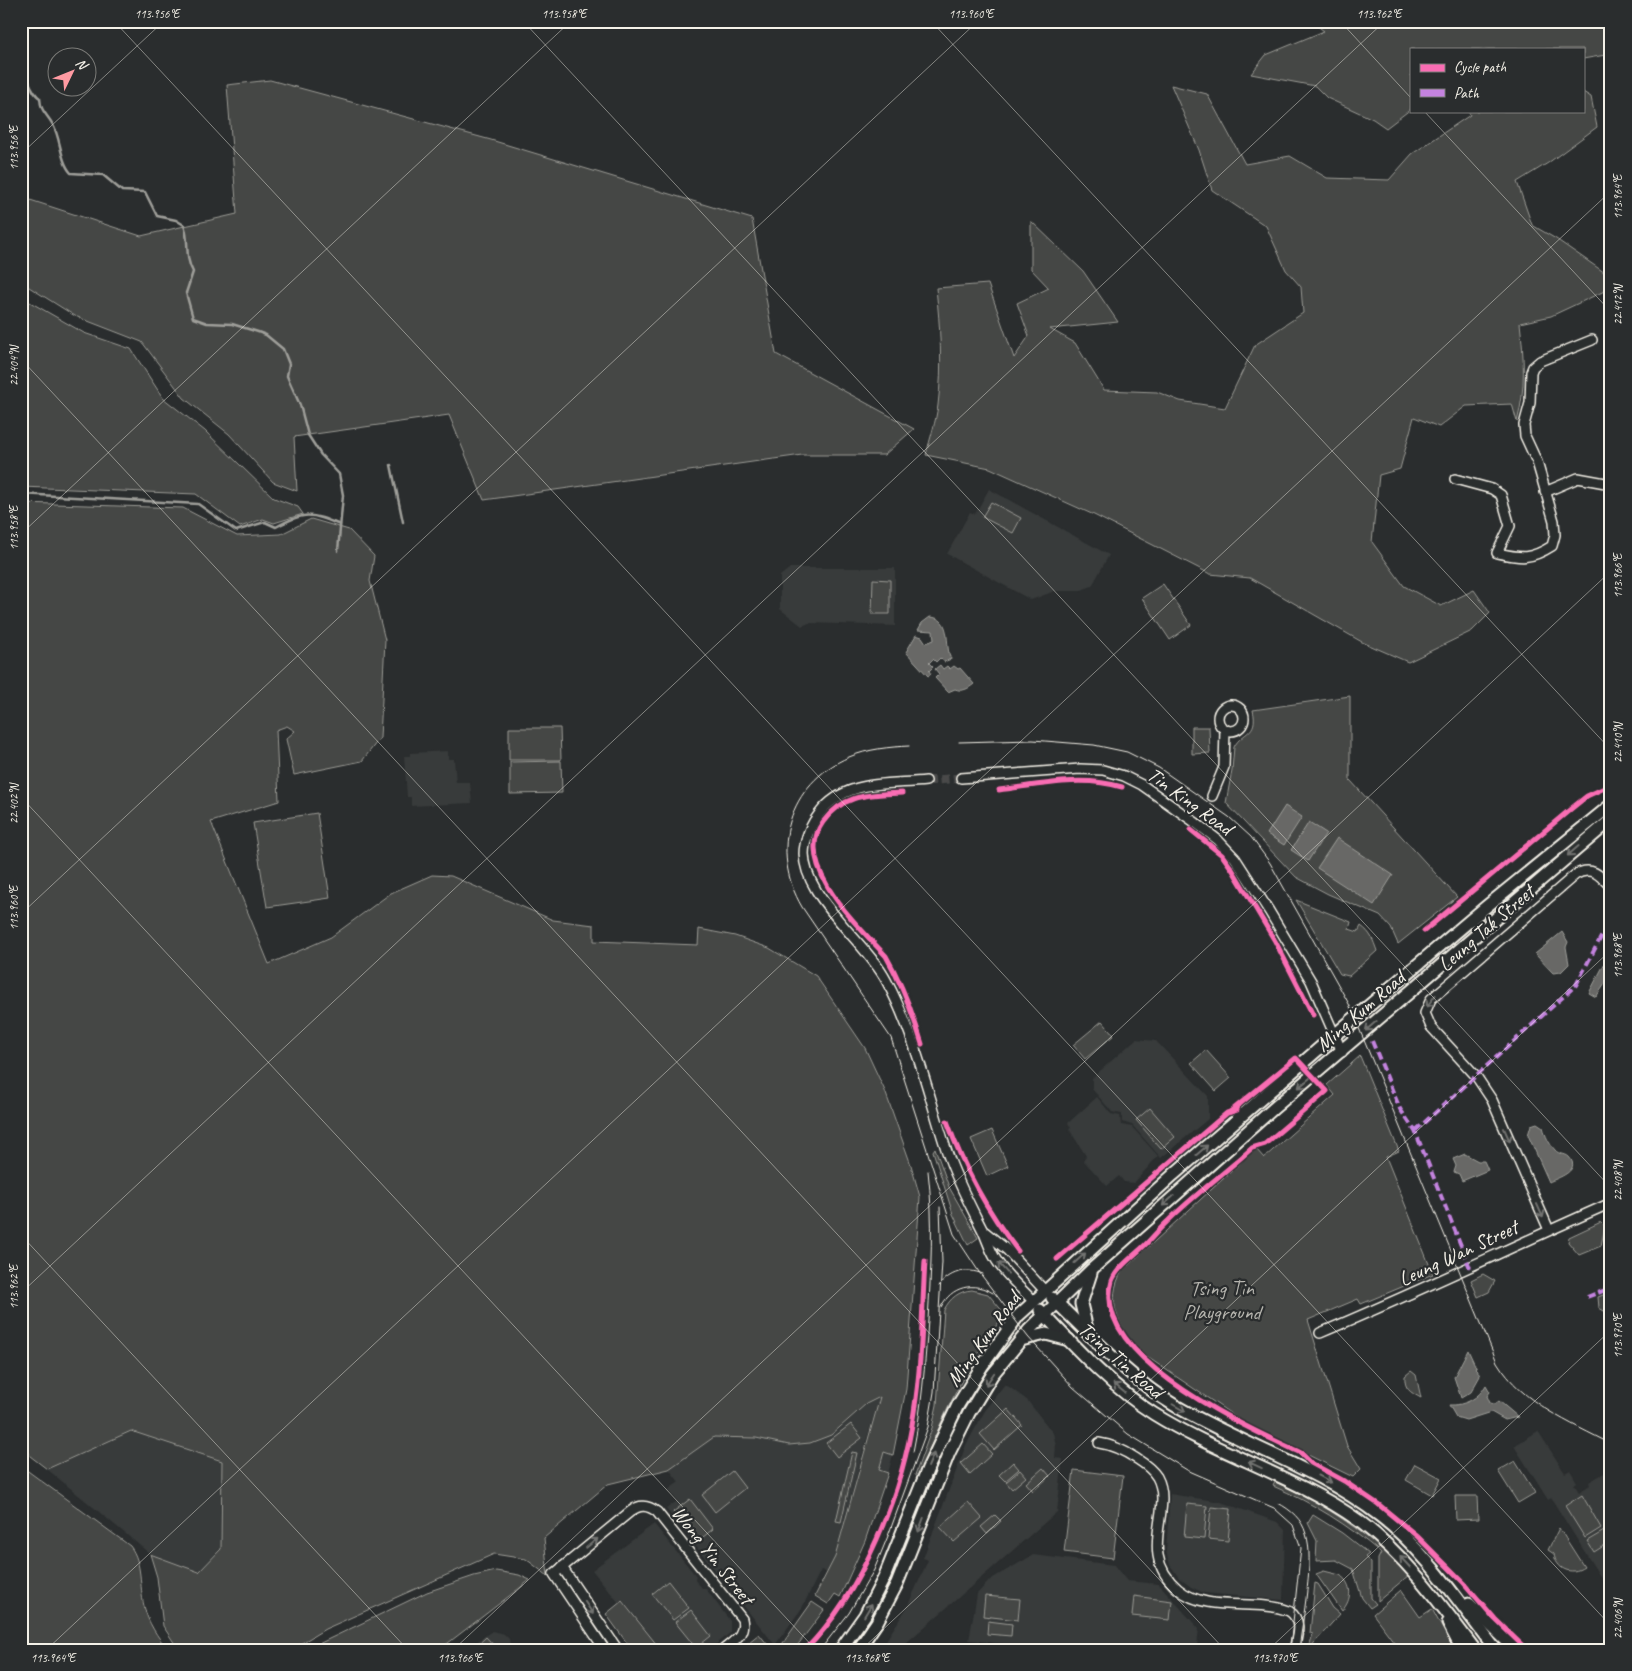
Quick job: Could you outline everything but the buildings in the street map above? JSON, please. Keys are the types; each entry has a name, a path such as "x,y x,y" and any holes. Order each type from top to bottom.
{"main road":[{"name":"Ming Kum Road","path":"840,1650 865,1615 884,1578 928,1468 958,1405 995,1347 1032,1301 1486,906 1611,805"},
{"name":"Ming Kum Road","path":"858,1650 877,1622 897,1584 962,1426 992,1375 1020,1340 1056,1302 1092,1269 1274,1108 1342,1052 1611,820"},
{"path":"1088,1332 1081,1304 1085,1285 1092,1269"},
{"name":"Tsing Tin Road","path":"1044,1290 1141,1383 1173,1404 1220,1430 1320,1477 1366,1505 1410,1542 1448,1585 1496,1650"},
{"name":"Tsing Tin Road","path":"1032,1301 1114,1384 1154,1414 1196,1438 1306,1489 1359,1522 1399,1556 1437,1599 1475,1650"},
{"path":"1020,1340 1040,1334 1069,1340"},
{"path":"1448,1585 1516,1650"},
{"path":"1437,1599 1462,1650"}],"street":[{"path":"1454,479 1492,489 1501,495 1510,526 1497,552 1515,557 1534,556 1552,546 1555,535 1554,521 1537,462 1525,436 1524,425 1530,403 1531,372 1533,367 1540,362 1592,340"},
{"path":"1545,492 1578,478 1611,484"},
{"path":"1212,796 1224,768 1225,729"},
{"name":"Tin King Road","path":"961,778 1093,769 1124,776 1159,797 1218,840 1241,866 1311,981 1342,1052"},
{"path":"926,781 858,786 841,793 824,808 811,826 805,844 804,858 807,872 818,893 875,961 893,994 909,1034 953,1168 996,1260 1032,1301"},
{"name":"Leung Tak Street","path":"1548,1230 1492,1100 1476,1076 1431,1027 1425,1013 1431,999 1575,875 1588,870 1596,872 1611,887"},
{"name":"Leung Wan Street","path":"1320,1333 1421,1290 1548,1230 1611,1203"},
{"path":"982,1230 1007,1250 1044,1290"},
{"path":"1099,1442 1121,1449 1150,1468 1157,1477 1161,1494 1158,1552 1167,1577 1179,1590 1203,1601 1285,1609 1294,1615 1298,1624 1294,1650"},
{"name":"Wong Yin Street","path":"605,1650 554,1574 636,1507 641,1506 652,1508 742,1620 743,1628 740,1635 723,1650"},
{"path":"562,1567 618,1650"}],"shaded area":[{"path":"989,489 1109,555 1092,586 1079,591 1055,591 1031,600 947,554 970,512 975,514"},
{"path":"790,568 895,568 895,626 809,623 802,626 780,609 780,576"},
{"path":"930,617 942,622 945,627 951,659 944,662 940,658 936,662 933,659 929,663 933,667 929,671 931,674 928,676 906,652 916,635 922,637 926,643 934,640 933,631 918,630 922,623"},
{"path":"940,665 943,669 947,666 950,669 954,666 958,669 960,668 974,684 965,690 955,689 948,692 935,678 939,674 935,669"},
{"path":"448,751 448,759 454,759 456,782 470,782 472,803 411,806 411,797 407,797 404,756 410,756 410,753"},
{"path":"1285,806 1302,817 1284,845 1267,834"},
{"path":"1309,822 1326,833 1308,861 1291,850"},
{"path":"1337,838 1393,875 1374,905 1317,868"},
{"path":"1562,932 1568,942 1566,947 1569,964 1561,972 1553,973 1535,954"},
{"path":"1608,957 1611,959 1611,975 1596,997 1589,993"},
{"path":"1136,1039 1156,1041 1208,1096 1208,1119 1161,1158 1132,1125 1122,1122 1122,1114 1112,1112 1092,1089 1092,1078"},
{"path":"1097,1097 1111,1114 1120,1116 1121,1125 1132,1127 1158,1156 1134,1183 1124,1182 1119,1176 1107,1186 1083,1160 1086,1156 1069,1129 1071,1128 1068,1123"},
{"path":"1537,1123 1543,1127 1555,1150 1569,1157 1572,1162 1572,1166 1567,1173 1549,1182 1528,1135 1531,1125"},
{"path":"1465,1154 1478,1161 1484,1161 1488,1170 1462,1181 1459,1174 1454,1172 1456,1166 1453,1159"},
{"path":"1468,1350 1480,1376 1471,1392 1461,1398 1454,1377"},
{"path":"1005,1384 1027,1400 1053,1433 1056,1445 1055,1458 1063,1459 1057,1512 898,1650 880,1650 906,1609 928,1560 923,1558 966,1445 987,1407"},
{"path":"1486,1385 1490,1392 1487,1396 1490,1403 1495,1404 1499,1401 1518,1417 1505,1420 1491,1412 1466,1420 1456,1417 1449,1405 1466,1403 1480,1394"},
{"path":"880,1397 864,1448 835,1557 828,1573 821,1570 802,1608 775,1645 666,1509 677,1501 668,1490 679,1482 669,1469 714,1437 756,1438 789,1445 821,1439 840,1428 866,1404"},
{"path":"131,1431 222,1461 221,1548 199,1572 150,1554 47,1469"},
{"path":"1538,1431 1565,1473 1570,1470 1577,1482 1574,1484 1579,1492 1590,1485 1589,1482 1611,1469 1611,1594 1551,1498 1548,1500 1514,1446"},
{"path":"884,1452 893,1455 888,1473 879,1470"},
{"path":"1170,1494 1221,1502 1277,1522 1285,1530 1283,1600 1204,1593 1191,1587 1179,1578 1170,1565 1166,1551"},
{"path":"654,1524 696,1576 695,1580 703,1589 706,1589 730,1621 730,1633 710,1650 661,1650 623,1601 619,1603 592,1570"},
{"path":"1033,1555 1114,1565 1127,1581 1159,1584 1199,1629 1197,1646 1194,1650 1055,1650 969,1640 977,1594 991,1579"},
{"path":"492,1631 504,1634 509,1639 511,1650 465,1650"}],"green space":[{"path":"1311,21 1611,21 1611,54 1584,59 1584,48 1410,48 1410,110 1386,128 1373,119 1327,98 1315,86 1251,74 1266,55 1324,31"},
{"path":"270,80 491,140 752,219 776,354 914,429 884,455 802,455 484,500 449,415 294,437 297,491 273,482 229,434 184,398 142,342 75,316 21,282 21,197 141,236 237,214 227,85"},
{"path":"1171,85 1207,94 1245,164 1290,156 1327,178 1389,180 1412,154 1470,115 1468,112 1584,112 1584,93 1591,97 1597,127 1548,163 1517,182 1532,225 1556,239 1611,277 1611,288 1551,316 1520,323 1523,373 1522,397 1517,422 1512,404 1466,406 1439,427 1414,417 1400,469 1379,475 1372,542 1404,586 1441,606 1474,590 1490,613 1472,631 1408,662 1362,642 1250,578 1210,574 1094,515 990,468 926,455 936,418 940,390 939,317 936,288 988,284 1014,358 1029,336 1017,303 1049,288 1031,269 1031,221 1083,271 1118,322 1050,329 1075,343 1104,390 1157,392 1180,401 1225,408 1255,345 1303,313 1301,287 1286,270 1266,226 1212,190 1199,150"},
{"path":"21,297 84,333 131,349 163,398 205,431 274,498 298,507 303,514 274,523 263,519 240,527 196,494 21,487"},
{"path":"991,502 1021,518 1013,533 982,517"},
{"path":"21,503 183,508 237,536 281,534 311,519 349,530 374,556 370,581 385,640 380,738 362,761 294,775 286,739 295,731 287,726 276,730 279,801 211,822 269,964 331,937 391,893 432,875 451,876 553,920 594,925 594,941 698,945 699,929 735,936 769,948 816,976 865,1048 885,1091 920,1197 906,1389 893,1455 884,1452 879,1470 888,1473 865,1541 840,1597 835,1594 828,1604 815,1596 835,1557 880,1397 866,1404 831,1435 810,1443 789,1445 756,1438 714,1437 669,1469 608,1484 544,1538 548,1576 526,1559 494,1554 325,1629 290,1650 179,1650 163,1626 157,1577 150,1554 199,1572 221,1549 222,1461 131,1431 47,1469 30,1456 21,1441"},
{"path":"873,579 890,580 890,614 872,614"},
{"path":"1163,584 1191,625 1170,640 1142,598"},
{"path":"1350,696 1350,780 1457,897 1398,944 1391,928 1380,916 1328,894 1296,877 1226,803 1234,747 1252,728 1254,724 1253,710"},
{"path":"1192,727 1209,727 1210,753 1192,754"},
{"path":"509,728 560,728 561,760 509,760"},
{"path":"561,761 562,793 510,794 510,762"},
{"path":"317,813 330,898 267,907 253,823"},
{"path":"1296,900 1351,922 1349,929 1358,932 1361,926 1373,940 1377,951 1349,976 1340,974"},
{"path":"1102,1021 1114,1035 1085,1059 1073,1045"},
{"path":"1206,1050 1231,1078 1216,1091 1191,1063"},
{"name":"Tsing Tin Playground","path":"1360,1056 1399,1151 1386,1157 1433,1274 1361,1304 1358,1299 1308,1320 1347,1446 1361,1469 1353,1477 1249,1426 1137,1350 1116,1312 1115,1292 1122,1271 1256,1149 1264,1158 1335,1095 1327,1085"},
{"path":"1150,1108 1175,1137 1161,1149 1136,1120"},
{"path":"992,1130 1008,1166 987,1176 971,1139"},
{"path":"935,1148 949,1187 978,1238 968,1245 953,1214 933,1151"},
{"path":"1601,1222 1605,1226 1601,1246 1579,1255 1568,1242 1569,1237"},
{"path":"1483,1274 1495,1281 1489,1292 1478,1297 1471,1280"},
{"path":"972,1290 988,1294 1005,1314 967,1371 946,1411 919,1475 915,1475 932,1428 937,1405 944,1310 955,1296"},
{"path":"1611,1292 1611,1315 1599,1308 1598,1297"},
{"path":"1411,1371 1416,1375 1421,1398 1407,1387 1405,1376"},
{"path":"1008,1409 1022,1425 994,1450 980,1434"},
{"path":"851,1424 862,1438 837,1457 826,1443"},
{"path":"983,1444 992,1454 970,1474 961,1463"},
{"path":"852,1452 857,1453 841,1522 836,1521"},
{"path":"1515,1461 1535,1493 1518,1503 1498,1471"},
{"path":"1013,1462 1019,1469 1005,1481 999,1475"},
{"path":"1415,1464 1441,1478 1432,1495 1406,1480"},
{"path":"21,1466 130,1546 139,1567 142,1598 148,1618 153,1629 168,1650 21,1650"},
{"path":"1043,1468 1050,1476 1033,1491 1026,1483"},
{"path":"1020,1470 1026,1477 1012,1489 1006,1482"},
{"path":"1074,1470 1123,1476 1113,1558 1064,1552"},
{"path":"732,1471 745,1488 715,1512 702,1495"},
{"path":"1275,1482 1312,1500 1346,1522 1379,1547 1409,1575 1378,1601 1378,1559 1381,1553 1330,1515 1273,1486"},
{"path":"1582,1495 1601,1528 1585,1538 1565,1506"},
{"path":"1455,1496 1477,1496 1478,1519 1456,1520"},
{"path":"690,1499 713,1529 697,1542 673,1512"},
{"path":"968,1502 982,1518 954,1542 940,1527"},
{"path":"1187,1504 1207,1506 1204,1539 1184,1537"},
{"path":"1211,1507 1231,1509 1228,1541 1208,1539"},
{"path":"995,1515 1001,1521 987,1534 981,1527"},
{"path":"1313,1515 1342,1533 1369,1554 1365,1557 1371,1563 1371,1598 1376,1604 1370,1608 1362,1598 1353,1569 1336,1560 1316,1561 1317,1541 1308,1523"},
{"path":"1559,1528 1584,1567 1579,1570 1565,1570 1558,1564 1554,1554 1548,1550"},
{"path":"1604,1531 1610,1542 1594,1552 1587,1541"},
{"path":"496,1571 519,1575 530,1580 439,1650 306,1650 427,1592 474,1576"},
{"path":"1324,1571 1340,1575 1347,1583 1350,1592 1348,1602 1342,1611 1316,1574"},
{"path":"668,1581 689,1608 673,1620 652,1594"},
{"path":"1315,1583 1318,1584 1333,1608 1340,1614 1308,1650 1313,1634 1310,1633"},
{"path":"1401,1590 1420,1617 1432,1609 1454,1650 1400,1650 1373,1614"},
{"path":"985,1596 1020,1599 1018,1620 983,1616"},
{"path":"1134,1596 1172,1601 1170,1620 1132,1616"},
{"path":"622,1601 661,1650 632,1650 606,1614"},
{"path":"812,1602 824,1610 794,1650 778,1650"},
{"path":"691,1610 711,1636 696,1648 675,1622"},
{"path":"988,1621 1012,1624 1011,1636 987,1634"},
{"path":"759,1634 772,1650 739,1650"},
{"path":"486,1637 498,1650 472,1650"}],"waterway":[{"path":"21,66 34,92 40,98 43,110 56,131 67,168 71,173 103,175 122,191 145,192 157,216 176,220 184,225 190,266 193,272 186,293 193,318 207,323 232,324 258,332 266,335 283,349 289,364 287,376 300,405 308,435 321,455 339,474 343,495 338,551"},
{"path":"391,465 403,522"},
{"path":"21,494 198,504 236,531 265,522 276,527 301,516 315,516 340,525"}],"tunnel":[{"path":"926,781 961,778"}],"tram line":[{"path":"959,742 1033,740 1094,745 1127,752 1159,768 1229,817 1251,837 1270,863 1349,1004 1497,1362 1508,1377 1533,1401 1611,1444"},
{"path":"909,746 879,749 849,757 828,769 811,784 799,801 790,821 786,842 787,864 792,886 802,907 891,1038 954,1234 979,1272 1028,1337 1073,1387 1128,1434 1187,1470 1274,1508 1293,1525 1301,1548 1290,1650"},
{"path":"913,1452 923,1386 930,1283 931,1227 928,1171"},
{"path":"820,1650 849,1613 874,1570 928,1427 934,1392 942,1262 940,1207"},
{"path":"939,1286 948,1277 958,1272 970,1271 983,1274"},
{"path":"941,1307 951,1294 964,1288 978,1287 993,1293"},
{"path":"1278,1503 1299,1519 1306,1534 1308,1545 1309,1574 1299,1650"}],"marked path":[{"path":"1415,1131 1576,985 1611,918"},
{"path":"1372,1041 1400,1109 1415,1131 1470,1268"},
{"path":"1587,1297 1611,1288"}],"cycle path":[{"path":"999,790 1076,781 1107,783 1122,787"},
{"path":"1424,931 1587,796 1611,785"},
{"path":"902,793 858,797 840,806 823,822 816,839 816,857 822,875 832,894 886,956 907,999 922,1044"},
{"path":"1191,830 1222,855 1232,869 1275,941 1313,1015"},
{"path":"1230,1112 1296,1058 1327,1091 1265,1144 1252,1148 1189,1201 1118,1271 1112,1281 1111,1309 1125,1337 1148,1363 1178,1386 1212,1408 1301,1453 1311,1463 1344,1481 1378,1504 1417,1536 1464,1583 1495,1619 1527,1650"},
{"path":"1057,1259 1227,1113 1237,1110"},
{"path":"947,1121 977,1189 996,1221 1018,1251"},
{"path":"805,1650 826,1627 862,1571 877,1540 900,1475 917,1393 925,1261"}]}
